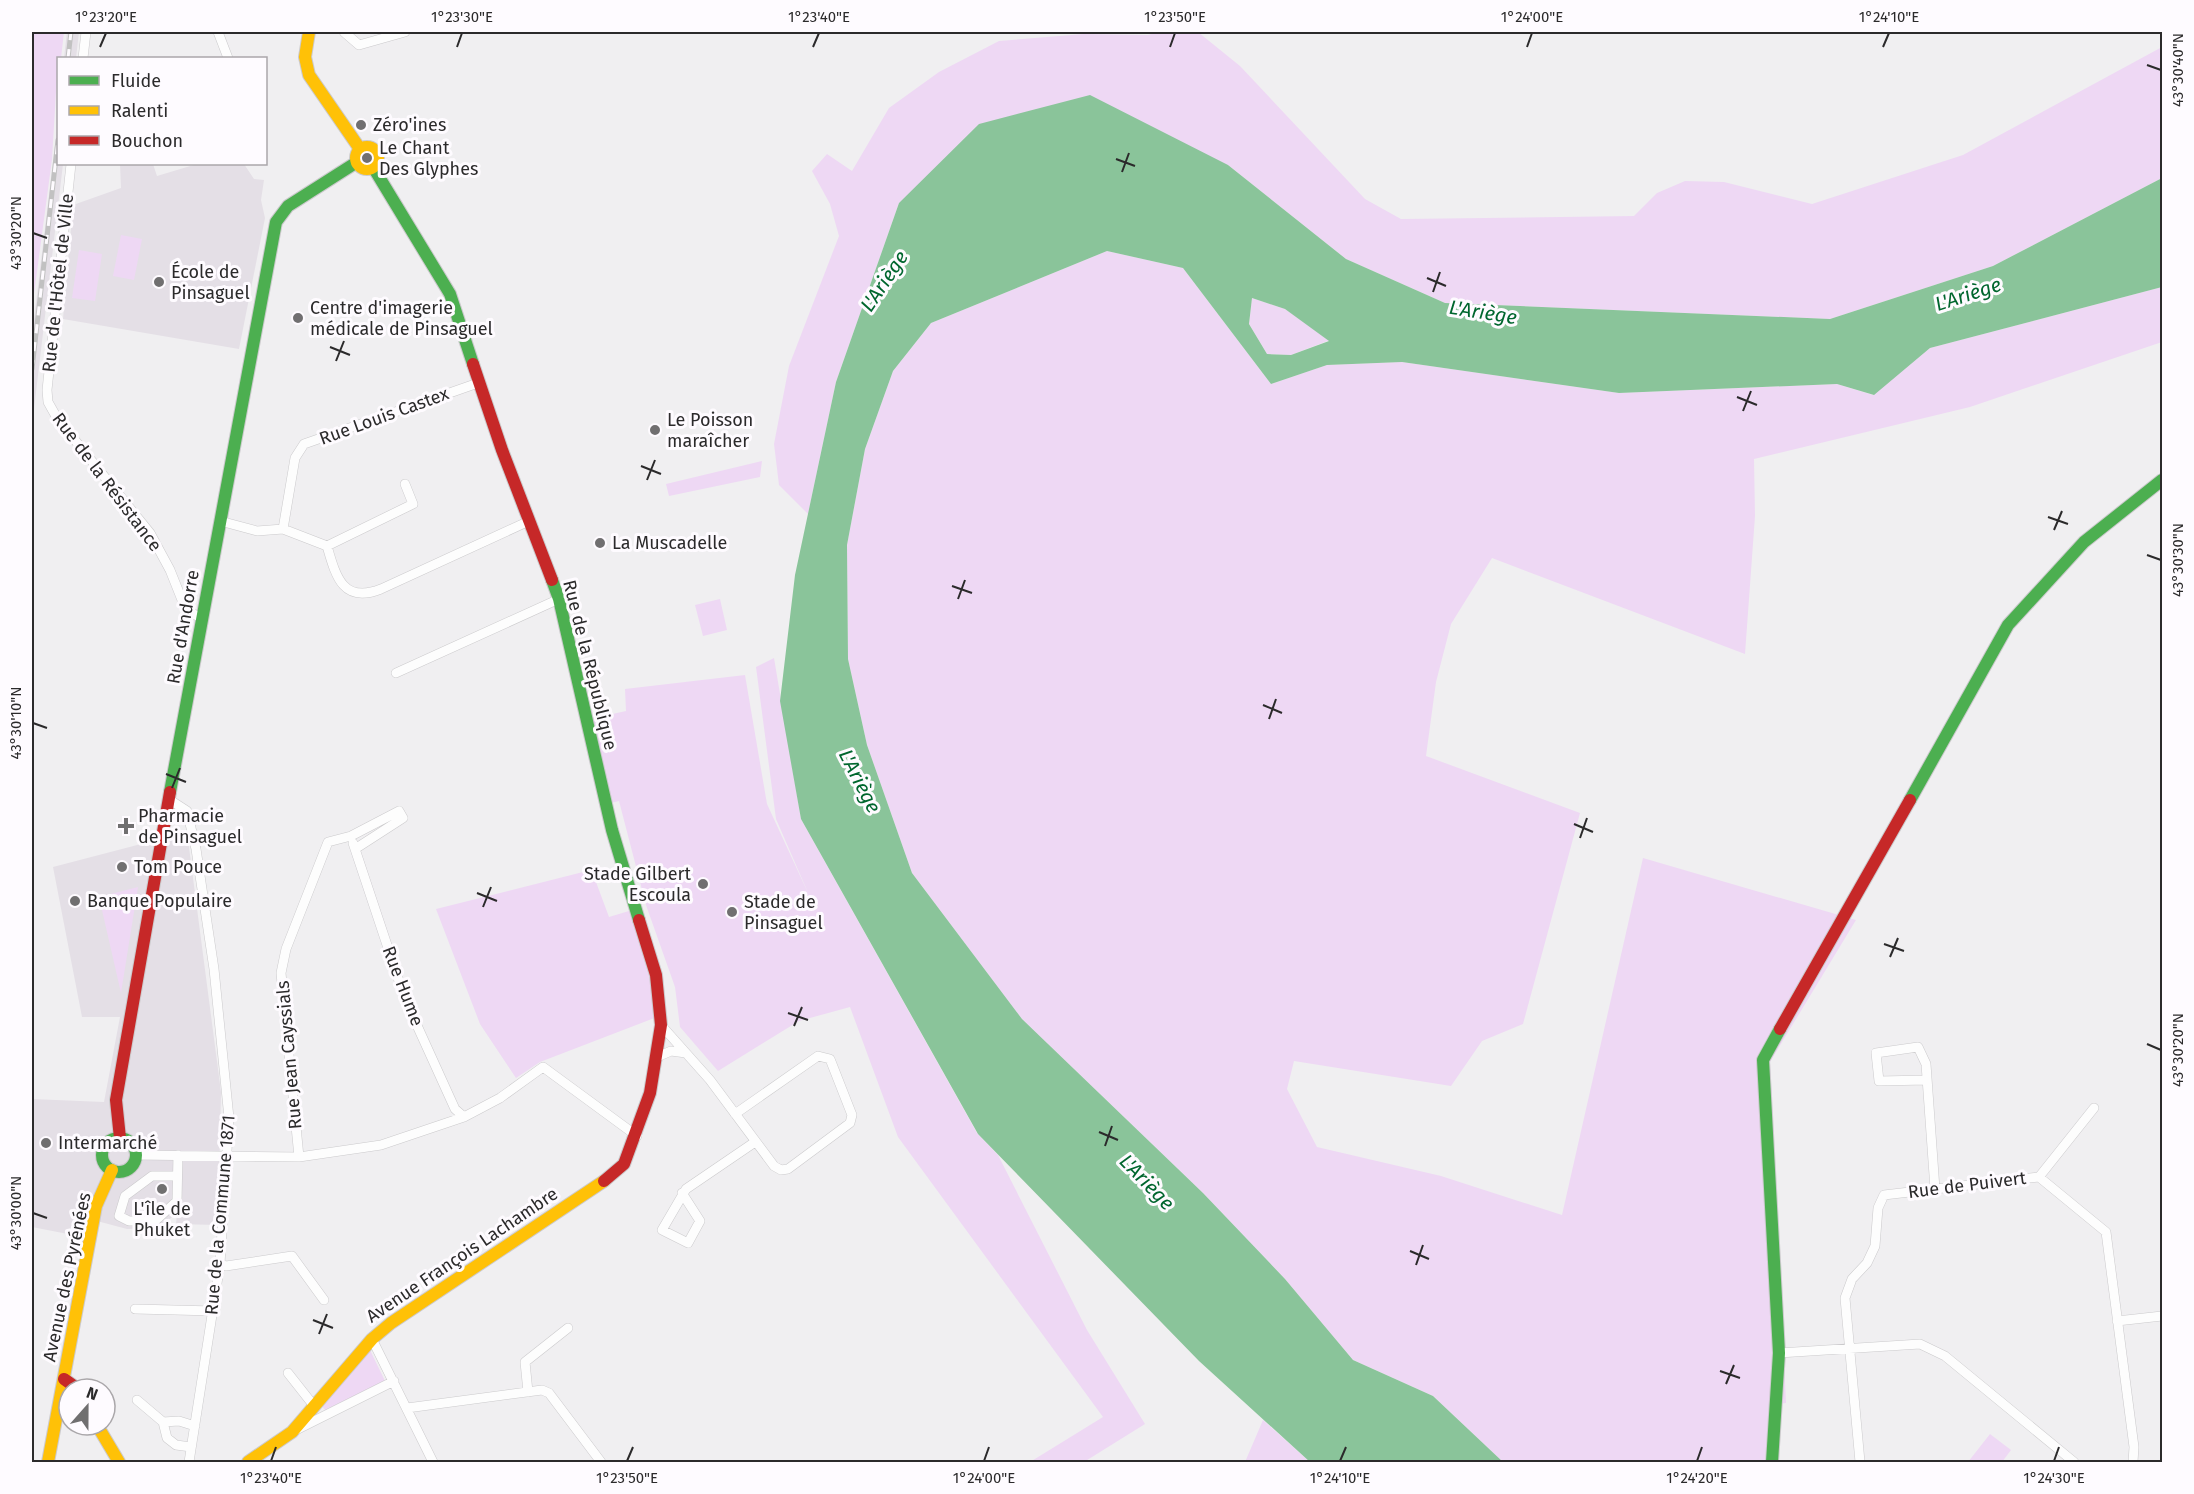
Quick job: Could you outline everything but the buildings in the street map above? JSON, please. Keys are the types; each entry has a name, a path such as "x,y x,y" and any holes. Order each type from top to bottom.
{"street":[{"path":"83,57 86,32"},
{"path":"218,32 228,57"},
{"path":"309,32 304,57 309,75 360,149"},
{"path":"344,32 359,45 405,32"},
{"path":"370,147 377,153 378,159 373,167 364,169 357,162 357,153 360,149 370,147"},
{"name":"Rue d'Andorre","path":"120,1138 116,1121 117,1091 276,222 281,213 293,202 357,162"},
{"name":"Rue de l'Hôtel de Ville","path":"48,402 48,368 71,165"},
{"name":"Rue de la République","path":"373,167 450,294 478,382 559,599 612,830 656,975 661,1025 657,1057"},
{"name":"Rue Louis Castex","path":"283,529 295,458 304,444 478,382"},
{"name":"Rue de la Résistance","path":"48,402 57,418 150,533 170,570 186,610 203,619"},
{"path":"1772,1462 1777,1414 1779,1353 1763,1060 2008,625 2084,542 2163,480"},
{"path":"220,521 257,531 283,529 327,546 413,504 405,484"},
{"path":"327,546 333,568 346,589 359,594 371,593 529,521"},
{"path":"396,673 559,599"},
{"name":"Rue de la Commune 1871","path":"170,800 187,811 196,849 227,1082 228,1157 220,1264 189,1462"},
{"name":"Rue Jean Cayssials","path":"299,1157 281,973 286,949 328,842 351,836 399,811 403,818 355,849"},
{"path":"351,836 355,849"},
{"name":"Rue Hume","path":"355,849 405,999 455,1109 464,1117"},
{"path":"661,1025 735,1114 774,1166 781,1170 788,1169 849,1123 852,1114 830,1059 818,1056 735,1114"},
{"path":"1927,1080 1879,1081 1876,1053 1918,1047 1926,1064 1935,1189"},
{"path":"657,1057 671,1051 686,1053"},
{"name":"Avenue François Lachambre","path":"249,1462 291,1432 372,1339 495,1251 595,1188 624,1164 637,1136 650,1093 657,1057"},
{"path":"136,1155 299,1157 381,1145 464,1117 500,1098 543,1067 637,1136"},
{"path":"2039,1177 2094,1108"},
{"path":"120,1138 133,1145 136,1155 128,1169 112,1170 103,1159 103,1150 110,1141 120,1138"},
{"path":"682,1193 700,1221 688,1243 662,1230 682,1193 755,1142"},
{"path":"177,1176 152,1176 125,1196 119,1209 119,1216 129,1221 155,1221 177,1202 178,1155"},
{"name":"Avenue des Pyrénées","path":"64,1377 96,1206 112,1170"},
{"name":"Rue de Puivert","path":"1852,1350 1845,1298 1852,1279 1867,1263 1875,1246 1878,1208 1884,1195 2039,1177 2106,1232 2134,1448 2133,1462"},
{"path":"220,1264 226,1266 292,1256 324,1300"},
{"path":"135,1310 214,1311"},
{"path":"2117,1321 2163,1316"},
{"path":"528,1392 525,1362 568,1328"},
{"path":"372,1339 433,1462"},
{"path":"1779,1353 1920,1344 1934,1349 2074,1462"},
{"path":"1852,1350 1860,1462"},
{"path":"288,1373 314,1406"},
{"path":"291,1432 394,1381"},
{"path":"407,1408 542,1390 549,1393 601,1462"},
{"path":"137,1400 163,1422 167,1438 176,1444 191,1447"},
{"path":"163,1422 179,1421 195,1426"},
{"name":"Avenue des Pyrénées","path":"48,1462 57,1429"},
{"path":"104,1437 119,1462"}],"shaded area":[{"path":"32,32 64,32 61,57 57,57 52,159 32,309"},
{"path":"67,32 79,32 76,57 64,57"},
{"path":"1159,32 1198,32 1240,66 1365,199 1401,219 1634,216 1657,193 1685,181 1724,182 1812,204 1963,155 2162,47 2162,178 1993,266 1830,319 1445,303 1346,259 1228,165 899,203 836,382 808,514 779,485 774,444 789,366 839,236 830,204 812,171 827,154 852,171 889,108 939,72 999,41 1084,34 1148,35"},
{"path":"57,128 57,165 63,165 32,426 32,336"},
{"name":"École de Pinsaguel","path":"120,165 153,165 157,176 194,165 245,165 254,179 264,180 261,200 265,218 239,349 63,319 73,205 121,188"},
{"path":"121,235 142,239 134,280 113,276"},
{"path":"79,250 102,254 95,301 72,298"},
{"path":"1107,251 1183,268 1271,384 1327,365 1402,362 1619,393 1837,384 1873,395 1930,348 2162,287 2162,342 1970,407 1754,459 1755,516 1745,654 1492,558 1451,624 1436,682 1426,756 1580,813 1523,1024 1482,1041 1451,1086 1294,1061 1287,1089 1317,1147 1441,1176 1562,1215 1643,858 1856,920 1770,1062 1786,1403 1769,1405 1765,1462 1503,1462 1433,1396 1353,1360 1285,1279 1203,1193 1022,1019 912,873 867,745 848,659 847,545 865,449 893,371 931,323"},
{"path":"1252,298 1285,309 1330,340 1291,355 1267,354 1249,324"},
{"path":"762,461 760,477 669,496 666,484"},
{"path":"720,599 727,630 703,636 695,605"},
{"path":"774,658 801,819 977,1133 998,1155 1087,1330 1145,1424 1084,1462 1030,1462 1103,1417 898,1137 850,1007 799,1021 718,1071 680,1027 675,987 646,905 619,801 611,803 590,719 626,711 625,689 745,675 767,804 809,895 776,819 756,667"},
{"path":"187,832 221,1092 218,1225 176,1224 177,1214 156,1228 127,1229 82,1217 78,1236 32,1227 32,1099 104,1102 120,1017 82,1017 53,867"},
{"path":"587,871 596,882 609,917 629,911 650,971 657,1017 540,1062 516,1078 480,1024 436,909"},
{"path":"138,887 121,993 99,897"},
{"path":"369,1348 385,1381 325,1410 322,1406"},
{"path":"1263,1420 1310,1462 1245,1462"},
{"path":"1990,1434 2011,1450 2002,1462 1968,1462"}],"water":[{"name":"L'Ariège","path":"1090,95 1228,165 1346,259 1445,303 1830,319 1993,266 2162,178 2162,287 1930,348 1874,395 1837,384 1619,393 1402,362 1327,365 1271,384 1183,268 1107,251 931,323 893,371 865,449 847,545 848,659 867,745 912,873 1022,1019 1203,1193 1285,1279 1353,1360 1433,1396 1503,1462 1310,1462 1199,1361 978,1134 801,819 780,701 795,575 836,382 899,203 979,124","holes":["1252,298 1285,309 1329,341 1291,355 1267,354 1249,324"]}],"railway":[{"path":"68,57 71,32"},
{"path":"32,369 57,149"}],"traffic: fast":[{"path":"170,792 276,222 288,206 357,162"},
{"path":"373,167 450,294 473,364"},
{"path":"1910,800 2008,625 2084,542 2162,480"},
{"path":"552,580 559,599 612,830 639,920"},
{"path":"1772,1462 1779,1353 1763,1060 1780,1029"},
{"path":"119,1138 131,1143 136,1155 131,1167 119,1172 107,1167 102,1155 107,1143 119,1138"}],"traffic: slow":[{"path":"309,32 305,57 309,75 360,149"},
{"path":"367,147 375,150 378,158 375,166 367,169 359,166 356,158 359,150 367,147"},
{"path":"48,1462 96,1206 112,1170"},
{"path":"248,1462 292,1432 372,1339 391,1323 604,1181"},
{"path":"104,1437 119,1462"}],"traffic: jam":[{"path":"473,364 502,450 552,580"},
{"path":"120,1138 116,1100 170,792"},
{"path":"1780,1029 1910,800"},
{"path":"604,1181 624,1164 650,1093 661,1025 656,975 639,920"}],"place":[{"name":"Zéro'ines","path":"361,125"},
{"name":"Le Chant Des Glyphes","path":"367,158"},
{"name":"École de Pinsaguel","path":"159,282"},
{"name":"Centre d'imagerie médicale de Pinsaguel","path":"298,318"},
{"name":"Le Poisson maraîcher","path":"655,430"},
{"name":"La Muscadelle","path":"600,543"},
{"name":"Pharmacie de Pinsaguel","path":"126,826"},
{"name":"Tom Pouce","path":"122,867"},
{"name":"Stade Gilbert Escoula","path":"703,884"},
{"name":"Banque Populaire","path":"75,901"},
{"name":"Stade de Pinsaguel","path":"732,912"},
{"name":"Intermarché","path":"46,1143"},
{"name":"L'île de Phuket","path":"162,1189"}]}
